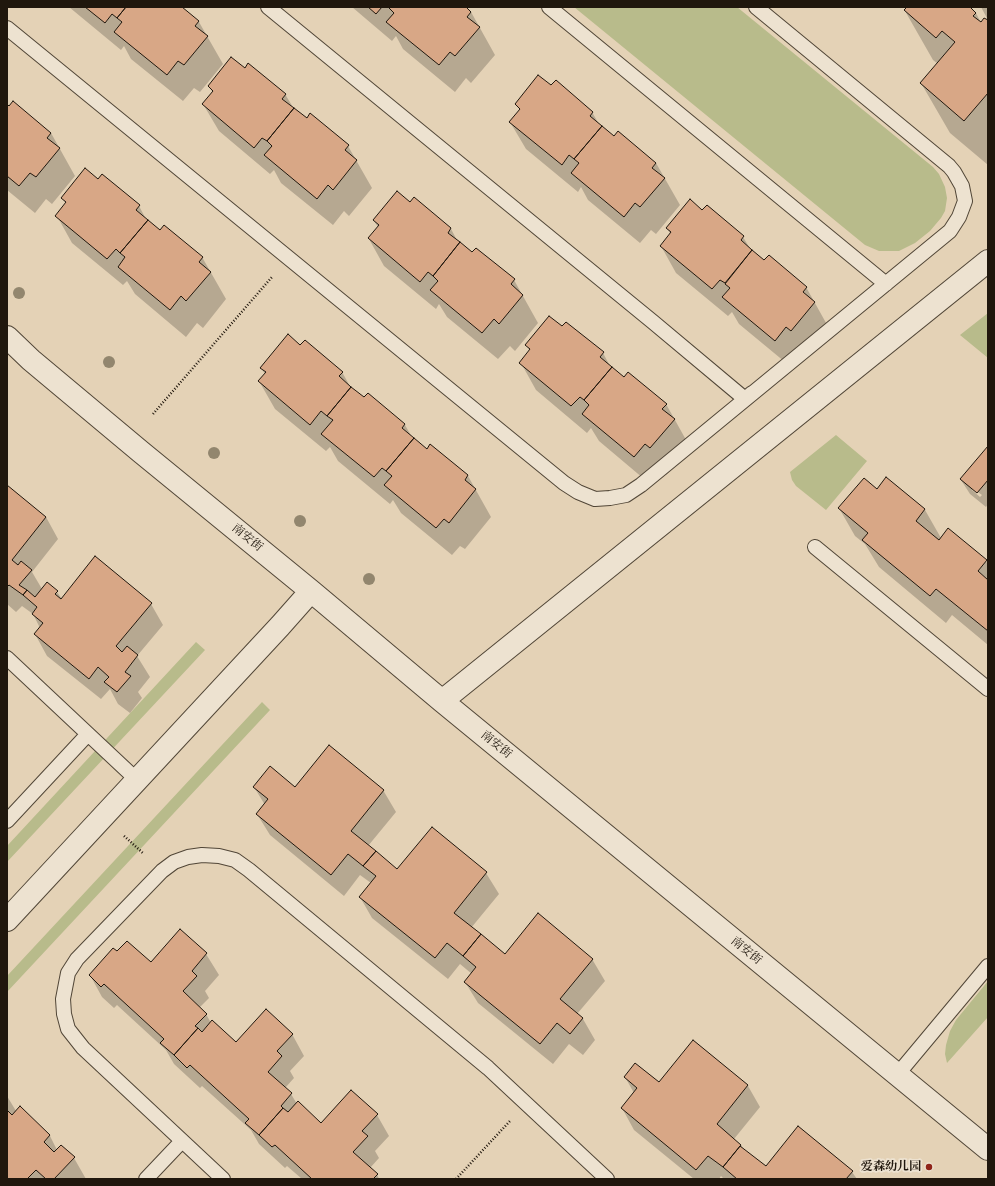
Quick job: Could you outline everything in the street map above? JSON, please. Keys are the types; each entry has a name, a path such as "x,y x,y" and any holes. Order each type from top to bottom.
{"street":[{"path":"442,701 988,261"},
{"name":"南安街","path":"7,337 31,360 141,452 988,1149"},
{"path":"7,920 311,591"}],"lane":[{"path":"268,7 745,399 800,354"},
{"path":"549,7 886,284"},
{"path":"7,28 564,483 578,492 595,499 626,495 641,484 950,231 959,217 965,201 962,186 949,166 756,7"},
{"path":"815,547 988,689"},
{"path":"7,658 137,780"},
{"path":"7,821 88,734"},
{"path":"223,1179 83,1048 68,1029 64,1014 63,999 68,973 77,959 162,871 174,862 188,857 202,855 219,856 235,860 249,870 488,1068 607,1179"},
{"path":"898,1075 988,966"},
{"path":"146,1179 182,1141"}],"path":[{"path":"153,414 289,258"},
{"path":"103,817 162,871"},
{"path":"456,1179 526,1103"}],"green space":[{"path":"574,7 737,7 933,167 939,174 945,187 947,198 945,211 930,231 915,243 899,251 879,251 865,245"},
{"path":"988,313 988,358 960,335"},
{"path":"836,435 867,461 826,510 796,486 792,480 790,472"},
{"path":"196,642 205,650 7,862 7,846"},
{"path":"262,702 270,710 7,992 7,976"},
{"path":"988,981 988,1017 947,1063 945,1054 950,1031 956,1020"}],"building":[{"path":"85,7 126,7 117,18 112,14 105,23"},
{"path":"126,7 182,7 199,21 195,26 208,36 184,65 178,61 167,75 114,32 122,22 117,18"},
{"path":"368,7 382,7 376,14"},
{"path":"466,7 471,12 467,17 480,27 455,56 450,52 439,65 386,22 394,13 389,8"},
{"path":"907,7 970,7 976,13 973,16 981,22 984,18 988,20 988,93 964,121 920,83 955,42 942,31 936,38 904,10"},
{"path":"231,57 245,68 248,63 286,94 282,99 294,108 267,141 262,138 254,148 202,104 213,91 208,86"},
{"path":"538,75 551,85 556,80 593,112 590,116 602,126 574,159 569,155 562,165 509,122 520,109 515,104"},
{"path":"13,101 51,133 47,138 60,148 36,177 30,173 19,186 7,176 7,104 9,106"},
{"path":"294,108 307,118 310,113 349,145 345,150 357,160 333,190 328,185 317,199 264,155 272,146 267,141"},
{"path":"602,126 614,136 618,131 656,163 652,168 665,178 640,207 635,203 624,217 571,173 579,163 574,159"},
{"path":"85,168 98,179 102,174 140,205 136,210 148,220 120,253 116,249 107,259 55,216 66,202 61,198"},
{"path":"397,191 410,202 414,197 451,228 448,233 460,242 433,276 428,272 420,282 368,238 379,225 373,220"},
{"path":"690,199 702,210 707,205 744,236 741,240 752,250 725,283 720,280 712,289 660,246 671,232 666,228"},
{"path":"148,220 160,230 164,225 203,257 199,262 211,272 186,301 181,296 170,310 118,267 125,257 120,253"},
{"path":"460,242 472,252 476,248 515,279 511,284 523,295 499,324 494,319 482,333 430,290 438,281 433,276"},
{"path":"752,250 764,260 769,255 807,287 803,292 815,302 791,331 786,327 775,341 722,297 730,288 725,284"},
{"path":"549,316 562,326 566,322 604,352 600,357 612,367 584,400 580,397 571,406 519,363 530,349 525,345"},
{"path":"288,334 300,345 305,340 343,372 339,376 351,387 327,416 321,411 310,425 258,381 266,372 260,368"},
{"path":"612,367 624,377 628,372 667,404 662,409 675,419 650,448 645,444 634,457 582,414 589,405 584,400"},
{"path":"351,387 364,397 368,393 405,424 402,428 414,438 386,471 382,468 374,477 321,434 333,420 327,416"},
{"path":"414,438 427,449 430,444 468,475 465,480 476,489 449,523 444,519 436,528 384,485 392,476 386,471"},
{"path":"988,446 988,480 977,493 960,479"},
{"path":"886,477 925,509 916,521 939,540 948,528 987,560 978,571 988,580 988,631 936,589 930,596 862,540 868,533 838,508 864,478 877,489"},
{"path":"7,485 46,517 12,560 18,565 21,561 32,570 19,585 27,590 23,595 9,585 7,587"},
{"path":"95,556 152,603 116,646 122,652 127,646 138,655 125,672 131,676 117,692 104,682 109,677 98,667 89,679 34,634 43,623 32,614 37,607 23,595 27,590 35,597 47,582 58,591 55,594 61,599"},
{"path":"329,745 384,790 351,831 376,851 363,866 348,854 331,875 256,814 268,799 253,787 270,766 295,787"},
{"path":"432,827 487,872 454,913 481,934 463,956 447,943 435,958 359,897 376,876 363,866 376,851 397,869"},
{"path":"538,913 593,959 560,999 583,1018 570,1034 557,1023 540,1044 464,982 476,967 463,956 481,934 505,954"},
{"path":"180,929 207,953 192,971 197,976 183,991 207,1014 195,1026 198,1028 174,1055 160,1043 164,1039 104,984 101,987 89,975 113,948 117,951 127,941 151,962"},
{"path":"266,1009 293,1034 277,1051 282,1056 268,1072 292,1093 281,1106 283,1108 259,1135 245,1123 249,1119 190,1065 187,1068 174,1055 198,1028 202,1032 212,1020 236,1042"},
{"path":"693,1040 748,1085 717,1124 741,1145 723,1167 708,1156 696,1170 621,1108 637,1088 624,1077 635,1063 659,1082"},
{"path":"351,1090 378,1114 362,1131 368,1136 353,1152 378,1174 373,1179 312,1179 275,1145 272,1147 259,1135 283,1108 288,1112 298,1101 321,1123"},
{"path":"20,1106 50,1135 44,1142 54,1152 61,1145 75,1157 54,1179 46,1179 36,1170 27,1179 7,1179 7,1110 12,1115"},
{"path":"798,1126 853,1171 846,1179 737,1179 723,1167 740,1146 766,1166"}],"place":[{"name":"爱森幼儿园","path":"929,1167"}]}
